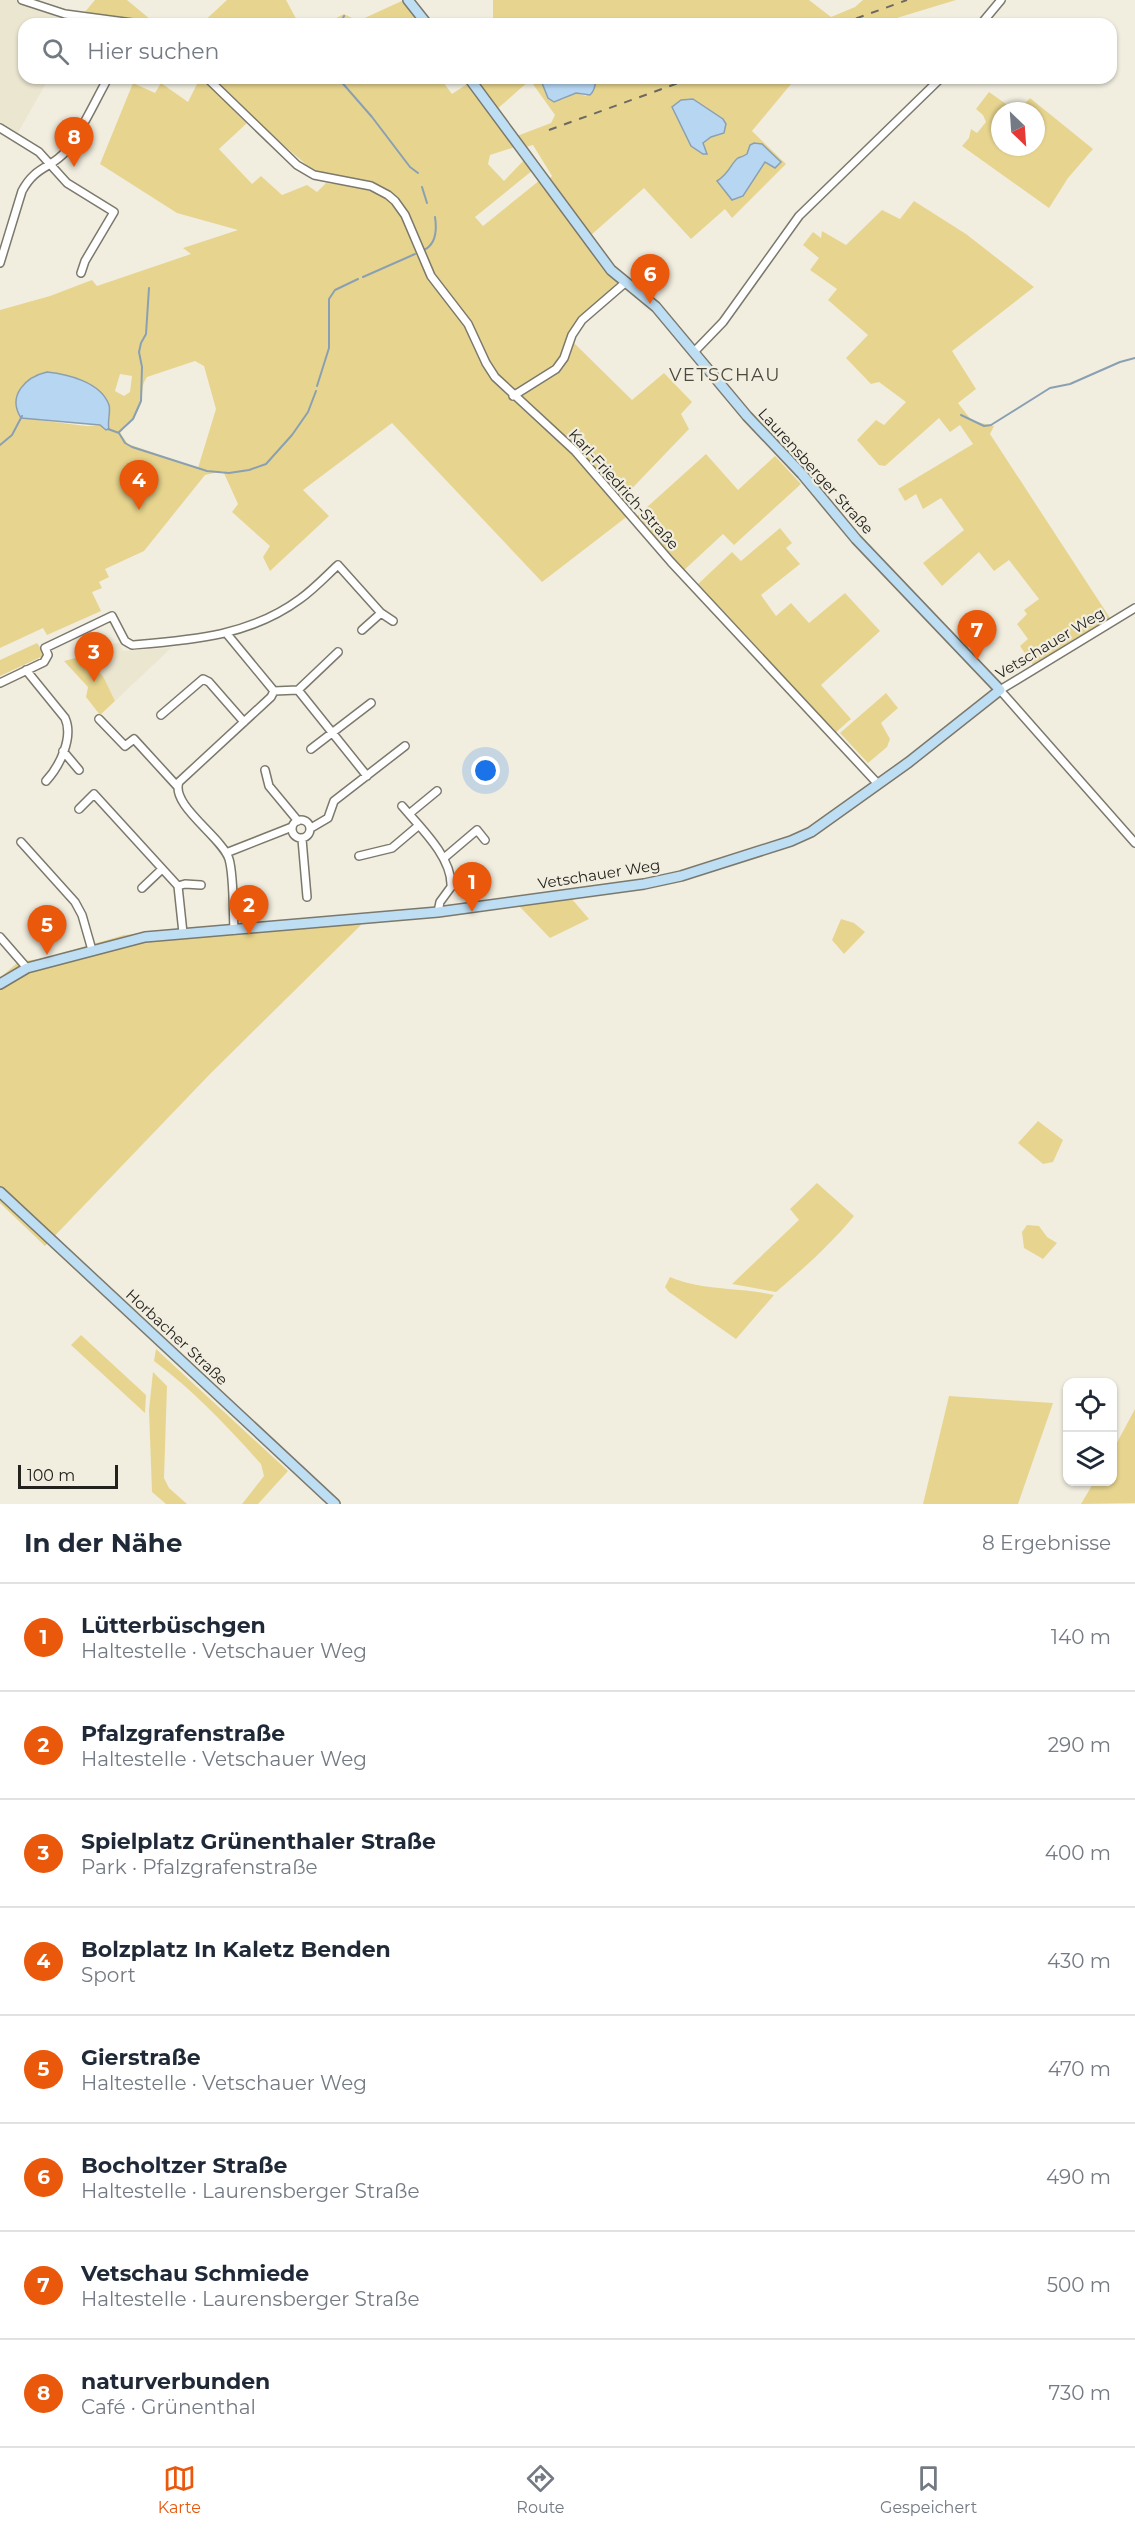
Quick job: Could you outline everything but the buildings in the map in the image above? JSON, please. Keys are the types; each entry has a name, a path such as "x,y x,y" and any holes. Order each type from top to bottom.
{"street":[{"path":"22,0 64,14 90,18"},
{"path":"408,0 422,18"},
{"path":"986,18 1001,0"},
{"path":"0,263 22,191 28,180 37,171 58,159 70,145 105,84"},
{"name":"Karl-Friedrich-Straße","path":"213,84 297,165 314,175 370,186 388,195 394,201 405,215 431,276 468,324 495,377 575,451 671,562 878,784"},
{"name":"Laurensberger Straße","path":"473,84 611,270 656,307 747,416 802,474 849,531 1000,690 1135,843"},
{"path":"695,351 723,322 799,216 934,84"},
{"path":"0,128 32,147 68,183 114,212 85,261 81,273"},
{"path":"513,396 556,369 564,358 572,335 582,320 626,282"},
{"path":"0,683 47,658 45,648 112,616 124,641 132,645 227,634 256,624 284,610 309,592 338,565 381,613 393,621"},
{"name":"Vetschauer Weg","path":"0,984 27,968 145,937 438,912 644,884 681,876 805,835 967,719 1000,690 1135,608"},
{"path":"362,630 381,613"},
{"path":"227,634 274,691"},
{"path":"274,691 298,690 338,652"},
{"path":"26,670 65,718 68,732 56,770 46,781"},
{"path":"161,715 203,679 209,682 244,722"},
{"path":"298,690 367,776"},
{"path":"177,786 271,697 274,691"},
{"path":"311,749 371,703"},
{"path":"99,719 125,746 134,739 177,786 180,799 226,853 229,860 234,930"},
{"path":"302,839 309,835 311,828 328,818 334,801 405,746"},
{"path":"63,751 79,770"},
{"path":"265,770 269,786 298,821"},
{"path":"409,814 437,791"},
{"path":"79,809 94,794 178,886 183,933"},
{"path":"402,806 444,858 450,870 451,887 440,902 438,912"},
{"path":"226,853 292,827 298,821 306,821 311,828"},
{"path":"359,856 392,848 418,826"},
{"path":"292,827 294,835 302,839"},
{"path":"444,858 477,830 485,840"},
{"path":"302,839 307,897"},
{"path":"21,842 75,902 82,915 93,950"},
{"path":"142,888 162,869"},
{"path":"178,886 201,885"},
{"path":"0,937 27,968"},
{"name":"Horbacher Straße","path":"0,1192 335,1504"}],"shaded area":[{"path":"0,0 16,0 64,17 18,18 18,84 46,84 16,136 0,127"},
{"path":"95,0 127,0 149,18 129,18 84,13"},
{"path":"227,0 286,0 296,18 208,18"},
{"path":"404,0 418,18 365,18"},
{"path":"493,0 809,0 831,17 855,7 863,0 956,0 897,18 493,18"},
{"path":"344,14 352,18 336,18"},
{"path":"133,84 155,93 162,84 188,102 197,84 209,84 247,123 219,149 252,184 261,176 282,195 307,185 317,192 326,183 349,186 376,193 404,209 371,184 315,172 249,116 217,84 444,84 452,94 467,84 515,147 490,155 488,164 504,181 525,159 533,170 475,217 483,226 540,180 602,268 618,282 584,314 571,333 574,343 632,400 664,373 692,402 681,414 689,429 618,503 629,515 542,582 392,423 303,490 329,516 270,571 263,557 270,546 232,512 238,504 223,471 205,475 144,551 105,569 109,577 99,582 102,588 92,592 101,611 47,635 43,628 0,648 0,310 50,296 92,280 97,286 191,254 183,248 238,230 177,213 100,164","holes":["195,361 204,366 216,409 198,468 128,444 120,433 138,410 147,377","47,372 78,379 109,412 108,425 86,426 22,418 16,405 19,392 29,379","120,374 132,376 130,392 124,396 115,391"]},
{"path":"477,84 525,84 496,110"},
{"path":"533,84 543,84 561,100 576,93 586,96 595,84 791,84 752,131 786,164 732,218 725,209 691,239 644,188 590,236 550,178 552,176 533,145 526,147 517,136 551,123 555,115"},
{"path":"989,92 1003,102 991,102 991,156 1045,156 1045,110 1093,149 1068,178 1049,208 962,146 969,138 971,129 977,133 986,122 983,115 976,109"},
{"path":"914,201 966,234 1034,287 952,351 976,389 958,403 972,421 994,426 990,434 1110,618 1033,665 1020,646 1028,639 1017,624 1027,614 1024,610 1039,599 1009,560 994,571 979,552 942,586 923,563 964,530 941,498 923,509 916,494 905,501 898,489 973,444 960,425 950,432 939,418 885,466 879,465 857,440 876,420 884,425 906,402 879,382 871,384 846,358 868,335 828,300 837,289 810,270 819,258 803,245 813,232 821,238 822,231 846,245 882,210 900,219"},
{"path":"706,454 738,490 775,456 801,484 734,545 723,534 682,572 636,517"},
{"path":"780,528 792,543 786,548 800,564 761,595 776,616 791,603 809,623 845,593 880,631 821,685 851,719 834,734 696,586 732,552 741,561"},
{"path":"37,643 44,653 43,656 0,676 0,660"},
{"path":"119,643 123,651 171,648 115,701 103,676 76,649"},
{"path":"83,656 103,676 115,701 100,715 86,697 88,687 64,661"},
{"path":"886,693 898,708 881,723 890,739 887,747 868,763 840,733"},
{"path":"571,898 589,919 550,938 519,906"},
{"path":"361,914 362,924 210,1074 45,1246 0,1203 0,978 18,962 45,958 124,935"},
{"path":"841,919 854,923 865,932 844,954 832,940"},
{"path":"1038,1121 1063,1140 1053,1162 1043,1164 1018,1143"},
{"path":"817,1183 854,1216 836,1237 776,1292 732,1284 799,1220 790,1209"},
{"path":"1027,1225 1039,1226 1047,1237 1057,1243 1043,1259 1024,1248 1022,1232"},
{"path":"670,1277 695,1285 774,1295 736,1339 669,1292 665,1287"},
{"path":"81,1335 146,1395 145,1413 71,1345"},
{"path":"156,1349 288,1471 258,1504 242,1504 264,1476 261,1464 210,1410 154,1361"},
{"path":"153,1372 167,1386 164,1478 169,1488 187,1504 166,1504 152,1492 149,1410"},
{"path":"949,1396 1053,1403 1018,1504 923,1504"},
{"path":"1135,1409 1135,1503 1081,1504 1092,1486 1117,1486 1117,1443"}],"water":[{"path":"542,84 595,84 590,95 576,93 554,102 548,98"},
{"path":"693,99 723,119 726,124 724,133 711,137 703,143 707,154 691,146 672,107 681,100"},
{"path":"762,144 781,162 775,168 765,162 743,196 732,200 717,181 725,175 738,158 747,154 750,145"},
{"path":"47,372 73,377 99,390 109,405 109,429 106,430 100,425 21,418 16,402 20,389 32,378"}],"waterway":[{"path":"343,84 410,167 418,173"},
{"path":"422,187 427,203"},
{"path":"424,250 435,236 435,217"},
{"path":"363,277 415,254"},
{"path":"317,386 329,348 329,299 335,290 358,279"},
{"path":"119,432 133,419 141,401 142,367 139,352 146,334 149,288"},
{"path":"961,415 984,426 991,425 1050,388 1070,384 1120,362 1135,358"},
{"path":"108,429 119,433 125,443 132,447 207,471 229,473 249,470 266,464 292,435 308,412 316,391"},
{"path":"0,445 12,435 22,416"}],"railway":[{"path":"858,18 907,0"},
{"path":"549,130 676,84"}],"place":[{"name":"naturverbunden","path":"74,167"},
{"name":"Bocholtzer Straße","path":"650,304"},
{"name":"Bolzplatz In Kaletz Benden","path":"139,510"},
{"name":"Vetschau Schmiede","path":"977,660"},
{"name":"Spielplatz Grünenthaler Straße","path":"94,682"},
{"name":"Lütterbüschgen","path":"472,912"},
{"name":"Pfalzgrafenstraße","path":"249,935"},
{"name":"Gierstraße","path":"47,955"}],"district":[{"name":"VETSCHAU","path":"725,375"}]}
